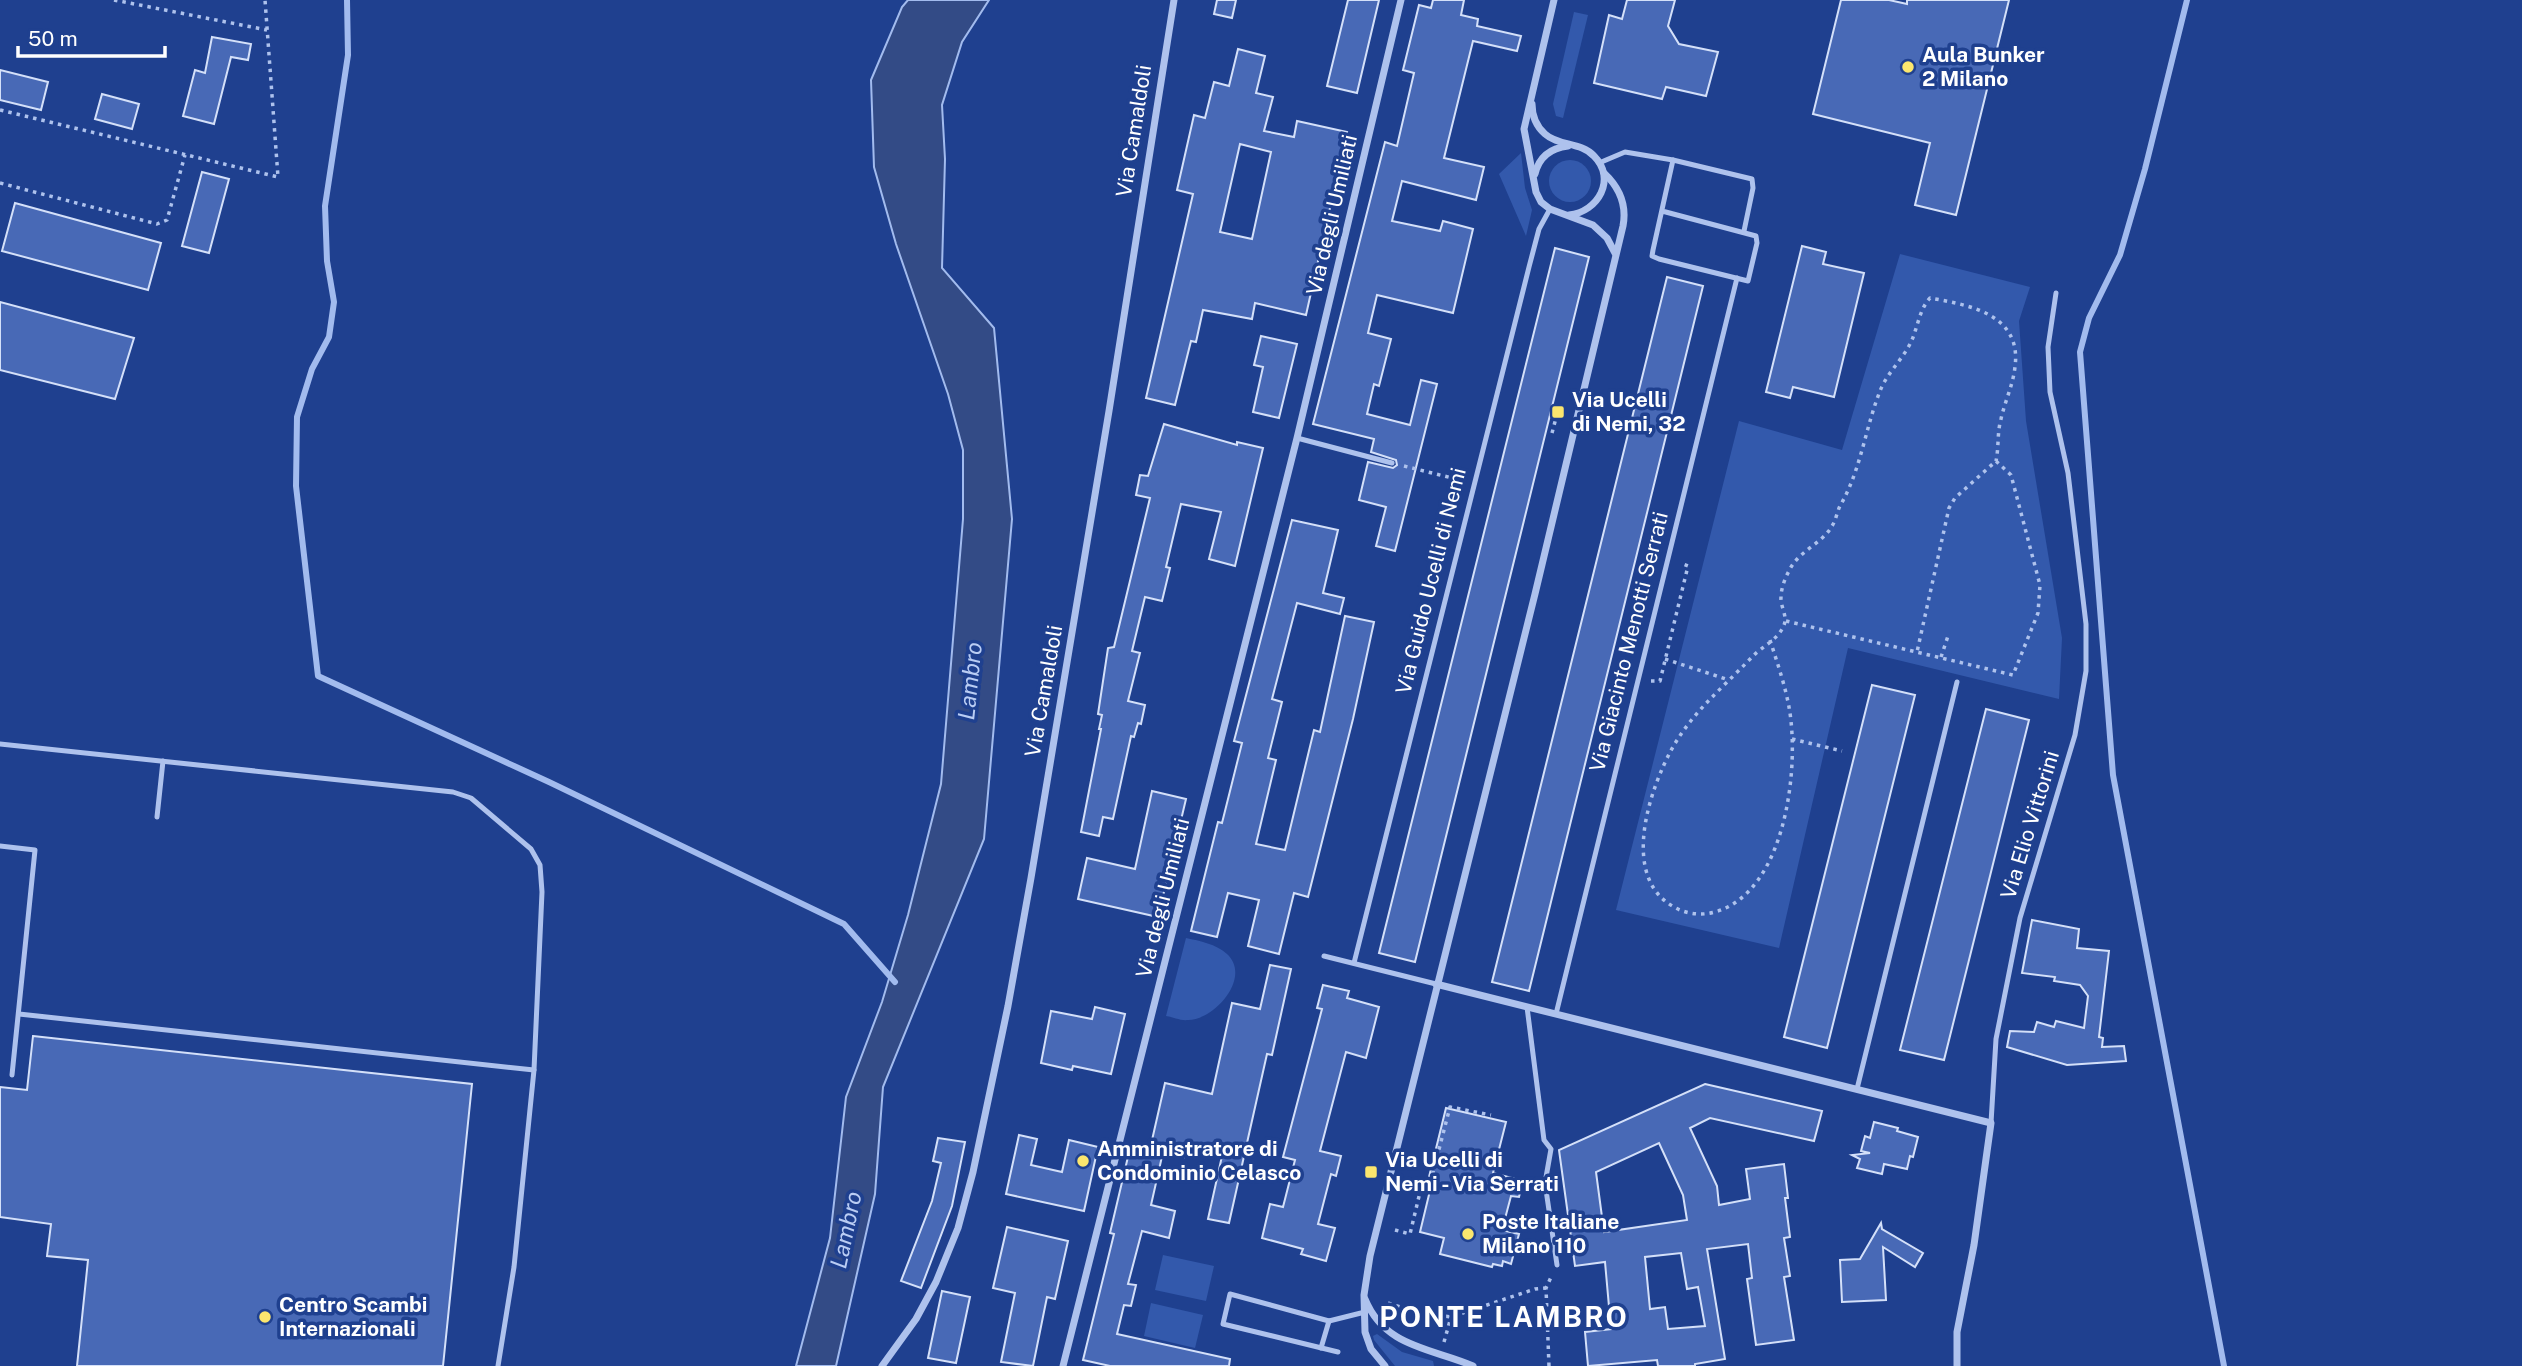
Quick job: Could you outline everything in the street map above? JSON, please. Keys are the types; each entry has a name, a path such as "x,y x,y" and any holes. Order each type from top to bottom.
{"street":[{"name":"Via Camaldoli","path":"882,1366 916,1320 936,1282 958,1228 973,1172 1008,1006 1031,878 1174,0"},
{"name":"Via degli Umiliati","path":"1063,1366 1297,439 1401,0"},
{"path":"1554,0 1524,135 1536,192 1541,202 1550,209 1594,225 1610,242 1615,257"},
{"path":"1385,1366 1368,1344 1364,1295 1370,1256 1535,594 1624,220 1621,195 1599,163 1586,149 1552,139 1541,130 1532,114 1532,93"},
{"path":"1534,178 1539,163 1546,154 1565,146 1576,146"},
{"path":"1561,215 1580,214 1594,205 1603,191 1604,173"},
{"path":"1437,984 1991,1123"},
{"name":"Via Elio Vittorini","path":"1957,1366 1957,1332 1974,1245 1991,1123"},
{"path":"1367,1312 1409,1344 1474,1366"}],"lane":[{"path":"1599,163 1625,152 1673,160 1752,179 1753,188 1744,231"},
{"path":"1662,211 1756,236 1757,243 1748,281 1655,258 1652,252 1673,160"},
{"name":"Via Guido Ucelli di Nemi","path":"1353,963 1528,267 1539,229 1550,209"},
{"name":"Via Giacinto Menotti Serrati","path":"1556,1014 1737,278"},
{"name":"Via Elio Vittorini","path":"1991,1123 1996,1039 2020,918 2075,735 2086,671 2086,624 2068,473 2050,392 2048,347 2056,293"},
{"path":"1297,439 1392,463"},
{"path":"1857,1089 1957,682"},
{"path":"0,744 453,792 471,797 531,849 540,865 542,892 534,1070 514,1267 498,1366"},
{"path":"157,817 163,761"},
{"path":"0,846 35,850 12,1075"},
{"path":"1324,956 1437,984"},
{"path":"1527,1006 1544,1140 1551,1149 1545,1183 1557,1265"},
{"path":"19,1014 534,1070"},
{"path":"1338,1352 1223,1324 1230,1294 1329,1321 1367,1312"},
{"path":"1321,1348 1329,1321"}],"path":[{"path":"114,0 267,30"},
{"path":"0,110 278,177 265,0"},
{"path":"0,183 157,224 167,220 185,155"},
{"path":"1770,640 1789,706 1792,738 1790,799 1775,850 1762,874 1744,897 1715,912 1688,914 1665,902 1653,889 1646,869 1644,830 1651,797 1663,765 1685,725 1729,680 1770,640 1782,630 1786,621 1781,595 1789,571 1809,546 1825,535 1833,525 1860,461 1881,387 1904,356 1913,339 1920,315 1930,298 1968,305 1985,311 2001,323 2012,339 2016,363 2001,418 1996,461 1955,498 1949,508 1917,652"},
{"path":"1552,433 1560,403"},
{"path":"1786,621 2013,675 2038,613 2040,585 2011,475 1996,461"},
{"path":"1392,463 1474,484"},
{"path":"1638,680 1660,681 1688,566 1668,558"},
{"path":"1941,658 1948,636"},
{"path":"1665,659 1729,680"},
{"path":"1792,738 1842,751"},
{"path":"1406,1185 1429,1188 1450,1107 1491,1115"},
{"path":"1395,1230 1410,1234 1421,1188"},
{"path":"1549,1366 1546,1288 1557,1265"},
{"path":"1388,1303 1419,1313 1451,1317 1535,1289 1546,1288"},
{"path":"1443,1347 1451,1317"}],"shaded area":[{"path":"1574,12 1588,15 1563,118 1556,116 1553,104"},
{"path":"1521,153 1525,188 1532,210 1526,236 1499,174"},
{"path":"1570,160 1585,166 1591,181 1585,196 1570,202 1555,196 1549,181 1555,166"},
{"path":"1900,254 2030,287 2019,321 2026,421 2062,638 2059,699 1848,648 1779,948 1616,910 1739,421 1842,450"},
{"path":"1186,938 1208,943 1223,951 1234,963 1235,974 1233,985 1219,1005 1198,1018 1185,1020 1166,1016"},
{"path":"1163,1255 1214,1266 1206,1301 1155,1290"},
{"path":"1151,1303 1203,1315 1195,1348 1144,1336"},
{"path":"1377,1334 1402,1352 1433,1361 1434,1366 1395,1366 1374,1340 1373,1336"}],"water":[{"name":"Lambro","path":"908,0 989,0 962,42 942,105 945,159 942,268 994,328 1012,519 984,839 883,1087 875,1194 836,1366 796,1366 830,1238 846,1097 882,1002 908,915 941,784 963,519 963,450 948,394 896,244 874,167 871,80 902,7"}],"building":[{"path":"1217,0 1236,0 1232,18 1214,14"},
{"path":"1348,0 1379,0 1357,93 1327,86"},
{"path":"1433,0 1464,0 1461,15 1478,19 1477,26 1521,36 1517,51 1473,41 1444,158 1484,167 1476,200 1402,181 1392,221 1440,231 1443,221 1473,229 1453,313 1377,295 1368,333 1391,339 1379,386 1374,384 1367,414 1410,425 1421,380 1437,384 1395,551 1376,546 1386,507 1359,500 1368,462 1393,468 1397,465 1396,460 1371,452 1374,439 1313,424 1385,142 1397,146 1414,73 1403,70 1419,5 1431,8"},
{"path":"1627,0 1675,0 1668,26 1679,44 1718,52 1706,96 1666,87 1662,99 1594,83 1609,15 1622,19"},
{"name":"Aula Bunker 2 Milano","path":"1841,0 1889,0 1907,4 1907,0 2009,0 1956,215 1915,205 1930,143 1813,114"},
{"path":"212,37 251,44 248,60 231,57 214,124 183,116 195,70 205,73"},
{"path":"1238,49 1265,56 1256,93 1273,97 1264,131 1294,137 1297,121 1347,132 1306,315 1255,303 1252,319 1203,310 1196,342 1191,341 1175,405 1146,398 1193,194 1177,190 1194,115 1205,118 1214,82 1229,86","holes":["1240,144 1271,152 1252,239 1220,232"]},
{"path":"0,70 48,82 41,110 0,100"},
{"path":"102,94 139,104 132,129 95,119"},
{"path":"202,172 229,179 209,253 182,246"},
{"path":"15,203 161,243 148,290 2,251"},
{"path":"1802,246 1826,252 1823,264 1864,273 1834,397 1793,387 1790,398 1766,392"},
{"path":"1555,248 1589,257 1415,962 1379,953"},
{"path":"1667,277 1703,286 1529,991 1492,982"},
{"path":"0,302 134,338 115,399 0,370"},
{"path":"1261,336 1297,344 1279,418 1253,412 1263,367 1254,365"},
{"path":"1164,424 1237,445 1237,442 1263,448 1235,566 1209,559 1221,512 1181,504 1166,567 1170,568 1162,601 1145,597 1132,651 1140,653 1128,701 1145,705 1141,724 1138,723 1134,737 1131,736 1113,819 1103,817 1099,836 1081,832 1101,729 1102,715 1098,714 1108,648 1114,647 1150,498 1136,495 1140,475 1148,476"},
{"path":"1292,520 1338,530 1323,593 1344,598 1340,614 1297,603 1272,699 1282,702 1268,758 1276,760 1256,844 1285,850 1314,730 1320,732 1345,616 1374,622 1353,719 1308,897 1294,893 1279,954 1248,946 1259,900 1228,893 1217,937 1191,931 1218,822 1222,823 1242,743 1234,741"},
{"path":"1872,685 1915,695 1827,1048 1784,1037"},
{"path":"1986,709 2029,720 1944,1060 1900,1050"},
{"path":"1152,791 1186,799 1158,917 1078,899 1087,858 1135,869"},
{"path":"2032,920 2079,929 2077,948 2109,951 2099,1037 2103,1038 2102,1047 2124,1046 2126,1061 2067,1065 2007,1047 2010,1031 2034,1032 2037,1022 2054,1027 2056,1021 2084,1028 2088,996 2080,985 2054,981 2055,977 2022,973"},
{"path":"1270,965 1291,969 1272,1055 1267,1054 1229,1223 1208,1219 1222,1156 1186,1149 1184,1157 1163,1152 1151,1205 1175,1211 1169,1238 1142,1231 1128,1284 1136,1285 1131,1306 1124,1305 1117,1334 1230,1359 1229,1366 1110,1366 1083,1360 1114,1234 1110,1233 1131,1144 1150,1149 1165,1083 1212,1094 1232,1003 1260,1009"},
{"path":"1323,985 1349,991 1347,998 1379,1007 1366,1058 1346,1052 1320,1151 1341,1156 1336,1176 1331,1174 1318,1224 1335,1228 1326,1261 1301,1254 1303,1249 1262,1238 1270,1204 1283,1207 1295,1160 1283,1157 1322,1009 1317,1008"},
{"path":"1095,1007 1125,1014 1111,1074 1073,1066 1072,1070 1041,1063 1051,1011 1092,1019"},
{"path":"33,1036 472,1084 443,1366 77,1366 88,1260 47,1256 51,1224 0,1217 0,1087 27,1090"},
{"path":"1705,1084 1822,1111 1814,1141 1710,1118 1690,1128 1717,1186 1719,1205 1750,1199 1746,1169 1784,1164 1790,1237 1784,1238 1790,1276 1784,1277 1794,1340 1756,1345 1747,1279 1752,1278 1748,1244 1707,1249 1725,1359 1695,1366 1658,1366 1657,1360 1588,1366 1585,1332 1611,1329 1605,1262 1575,1266 1559,1150","holes":["1659,1143 1683,1195 1687,1220 1604,1232 1596,1172","1681,1253 1687,1289 1698,1287 1705,1326 1668,1329 1665,1307 1650,1309 1645,1257"]},
{"path":"1446,1108 1506,1122 1493,1173 1523,1181 1519,1197 1511,1196 1502,1230 1519,1234 1511,1264 1503,1261 1502,1266 1493,1264 1492,1267 1440,1254 1444,1238 1420,1232 1433,1178 1429,1177"},
{"path":"1874,1122 1918,1137 1907,1169 1884,1164 1882,1174 1857,1168 1860,1159 1852,1155 1870,1153 1861,1151 1865,1136 1870,1138"},
{"path":"1019,1135 1037,1139 1031,1165 1062,1172 1069,1140 1098,1147 1084,1211 1006,1194"},
{"path":"938,1138 965,1142 952,1206 921,1288 901,1281 932,1201 941,1163 933,1161"},
{"path":"1881,1223 1882,1229 1923,1253 1915,1267 1883,1247 1886,1300 1842,1302 1840,1260 1860,1259"},
{"path":"1007,1227 1068,1241 1055,1299 1047,1297 1033,1366 1001,1362 1015,1293 993,1288"},
{"path":"942,1291 970,1297 956,1363 928,1358"}],"waterway":[{"path":"347,0 348,55 325,206 327,261 334,302 329,337 312,369 297,417 296,486 318,676 549,782 844,924 895,982"},
{"path":"2187,0 2145,169 2120,255 2089,318 2080,352 2113,775 2224,1366"}],"place":[{"name":"Aula Bunker 2 Milano","path":"1908,67"},
{"name":"Via Ucelli di Nemi, 32","path":"1558,412"},
{"name":"Amministratore di Condominio Celasco","path":"1083,1161"},
{"name":"Via Ucelli di Nemi - Via Serrati","path":"1371,1172"},
{"name":"Poste Italiane Milano 110","path":"1468,1234"},
{"name":"Centro Scambi Internazionali","path":"265,1317"}],"district":[{"name":"PONTE LAMBRO","path":"1504,1317"}]}
